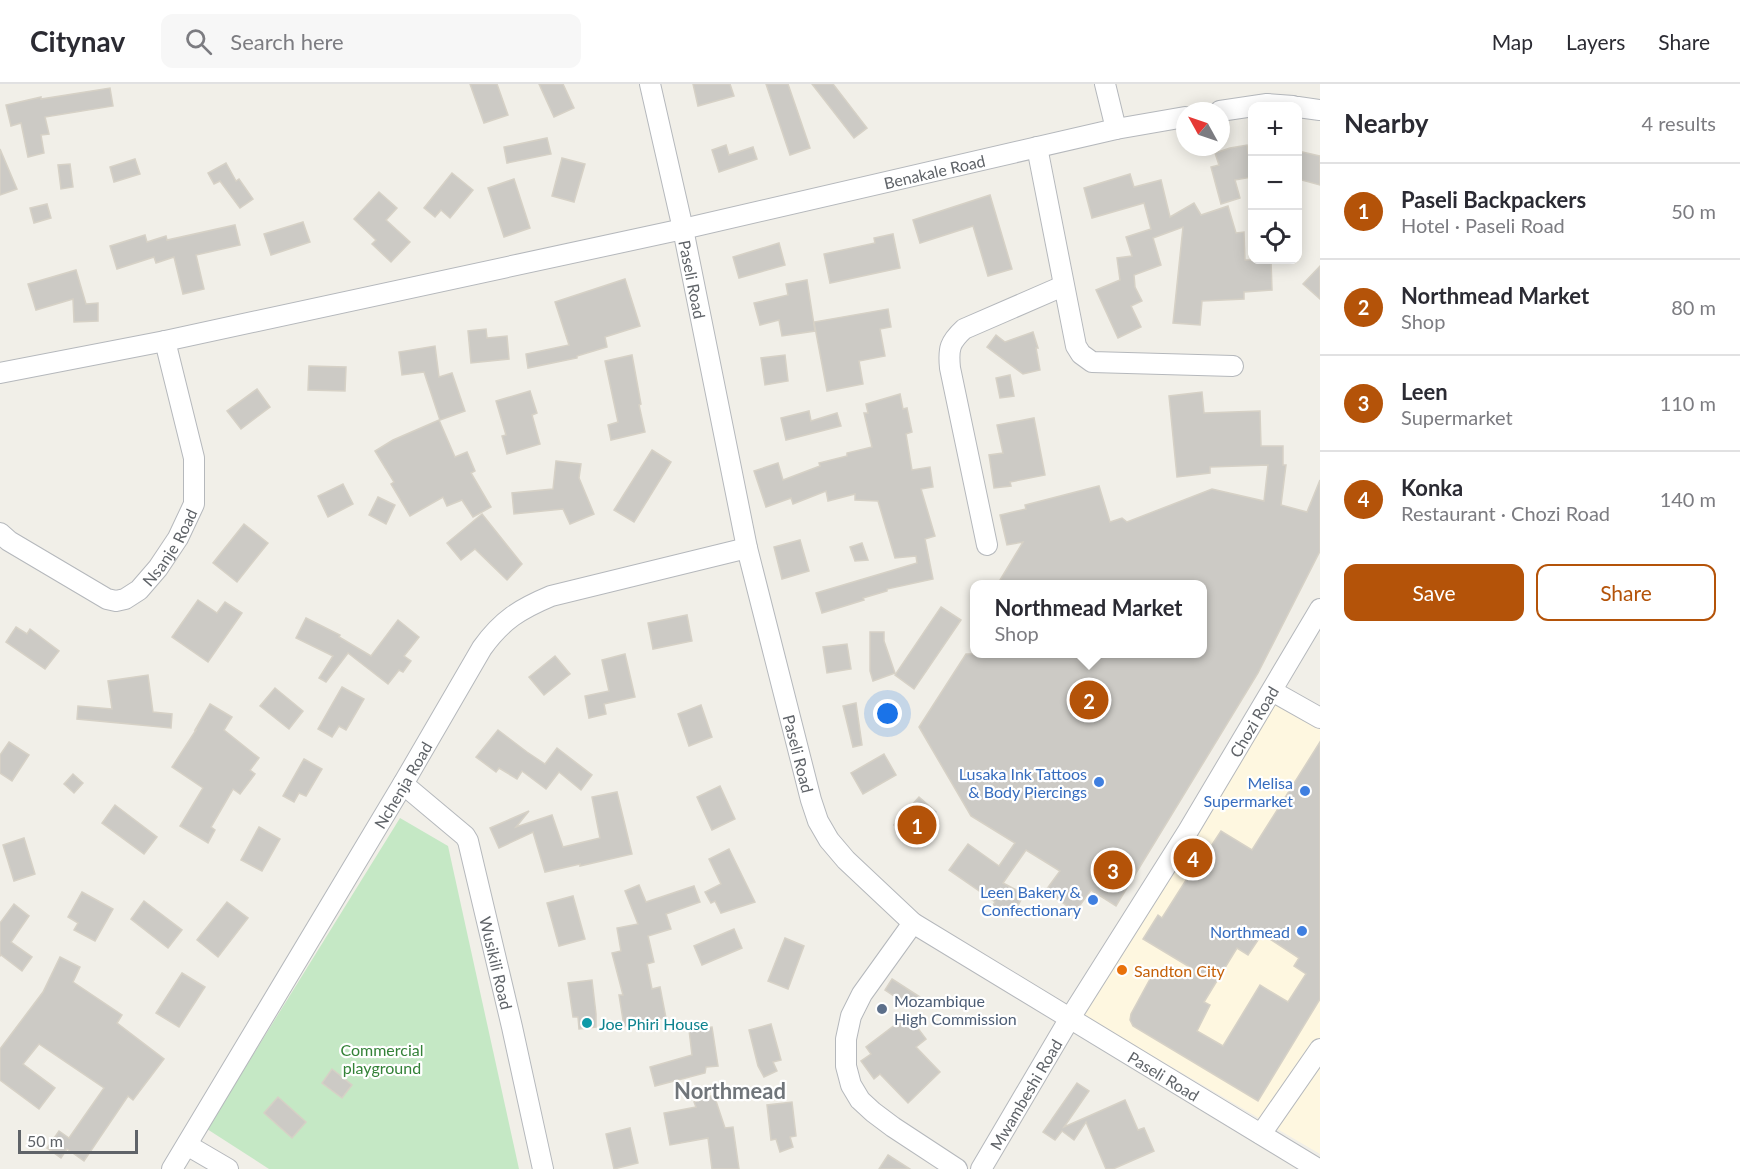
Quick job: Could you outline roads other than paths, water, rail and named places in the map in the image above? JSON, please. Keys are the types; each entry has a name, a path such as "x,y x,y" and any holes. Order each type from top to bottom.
{"street":[{"name":"Paseli Road","path":"650,84 747,548 802,767 818,821 829,840 846,860 913,923 1318,1169"},
{"path":"1105,84 1116,129"},
{"path":"1230,110 1248,107"},
{"path":"1302,108 1320,110"},
{"name":"Benakale Road","path":"0,374 165,341 682,229 1116,129 1176,119"},
{"path":"1037,147 1063,286 1076,346 1081,354 1092,362 1233,366"},
{"path":"987,545 950,368 948,355 950,346 964,329 1063,286"},
{"name":"Nsanje Road","path":"0,533 9,541 107,599 116,601 125,599 139,590 158,568 178,538 194,504 195,464 165,341"},
{"name":"Nchenja Road","path":"172,1169 482,648 497,629 523,608 551,596 747,548"},
{"name":"Chozi Road","path":"1070,1018 1188,831 1320,609"},
{"path":"1272,691 1320,718"},
{"name":"Wusikili Road","path":"403,784 468,841 543,1169"},
{"path":"913,923 861,994 850,1016 846,1039 846,1066 851,1085 866,1106 892,1127 957,1169"},
{"name":"Mwambeshi Road","path":"981,1169 1070,1018"},
{"path":"1262,1134 1320,1048"},
{"path":"187,1145 228,1169"}],"place":[{"name":"Northmead Market","path":"1089,700"},
{"name":"Lusaka Ink Tattoos & Body Piercings","path":"1099,782"},
{"name":"Melisa Supermarket","path":"1305,791"},
{"name":"Paseli Backpackers","path":"917,825"},
{"name":"Konka","path":"1193,858"},
{"name":"Leen","path":"1113,870"},
{"name":"Leen Bakery & Confectionary","path":"1093,900"},
{"name":"Northmead","path":"1302,931"},
{"name":"Sandton City","path":"1122,970"},
{"name":"Mozambique High Commission","path":"882,1009"},
{"name":"Joe Phiri House","path":"587,1023"}],"district":[{"name":"Northmead","path":"730,1090"}],"park label":[{"name":"Commercial playground","path":"382,1058"}]}
